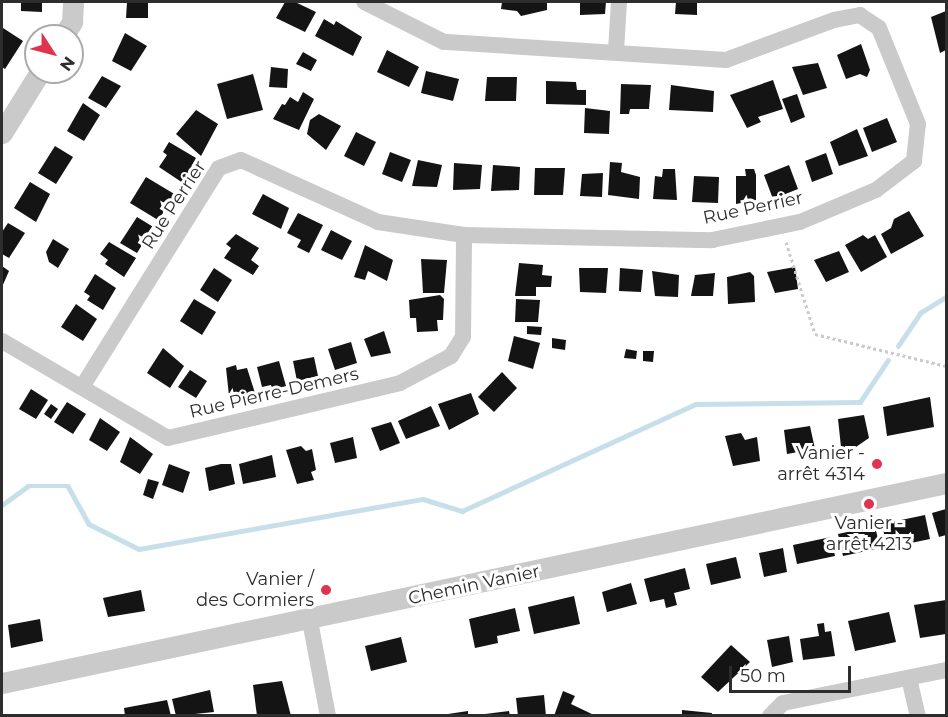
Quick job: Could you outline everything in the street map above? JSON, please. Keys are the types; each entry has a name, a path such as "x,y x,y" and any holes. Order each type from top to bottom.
{"street":[{"path":"71,24 73,2"},
{"name":"Rue Perrier","path":"82,387 219,168 241,160 378,222 464,235 712,240 800,222 876,190 914,161 918,124 879,28 860,15 834,20 726,60 616,51 444,42 364,2"},
{"path":"616,51 619,2"},
{"path":"2,133 33,84"},
{"name":"Rue Pierre-Demers","path":"2,341 168,438 400,383 451,356 463,337 464,235"},
{"name":"Chemin Vanier","path":"2,683 310,621 946,483"},
{"path":"310,621 328,716"},
{"path":"770,716 783,703 946,670"},
{"path":"909,678 918,716"}],"path":[{"path":"781,226 815,334 946,366"}],"building":[{"path":"21,2 42,2 42,12 21,11"},
{"path":"127,2 148,2 148,18 126,18"},
{"path":"285,2 295,2 316,12 305,32 276,18"},
{"path":"502,2 547,2 547,10 521,16 517,11 501,9"},
{"path":"580,2 606,2 605,14 580,15"},
{"path":"676,2 697,2 697,15 675,14"},
{"path":"946,11 946,50 940,53 931,17"},
{"path":"324,19 334,25 336,21 362,37 353,56 315,36"},
{"path":"3,28 23,41 5,69 2,67"},
{"path":"125,33 147,46 131,71 112,61"},
{"path":"861,44 870,70 867,77 860,74 846,79 837,55"},
{"path":"387,50 419,67 409,87 377,72"},
{"path":"303,52 317,60 311,71 296,64"},
{"path":"818,63 827,88 803,95 792,67"},
{"path":"271,67 288,69 287,88 269,87"},
{"path":"426,71 459,79 453,101 421,93"},
{"path":"253,74 263,110 227,119 217,84"},
{"path":"102,76 121,86 106,108 88,98"},
{"path":"487,77 517,77 516,101 485,101"},
{"path":"773,80 783,109 758,117 761,122 747,128 730,95"},
{"path":"546,81 576,82 577,90 586,90 586,105 546,104"},
{"path":"621,84 651,85 649,109 630,109 629,114 620,114"},
{"path":"671,85 714,91 713,112 669,110"},
{"path":"303,92 314,99 299,130 273,119 282,104 285,105 290,97 298,102"},
{"path":"797,94 805,117 791,123 782,99"},
{"path":"83,103 100,115 84,141 67,131"},
{"path":"585,108 610,111 609,134 584,133"},
{"path":"196,110 218,124 201,156 176,134"},
{"path":"319,114 341,126 326,150 307,134 310,120"},
{"path":"887,118 897,142 872,152 863,128"},
{"path":"857,129 868,156 839,166 830,142"},
{"path":"356,132 376,142 364,166 344,156"},
{"path":"169,142 196,158 183,183 159,167 167,155 163,152"},
{"path":"55,146 73,157 56,184 38,173"},
{"path":"390,152 411,160 402,182 382,174"},
{"path":"826,153 833,174 812,182 805,161"},
{"path":"418,160 442,165 437,187 412,186"},
{"path":"610,162 622,163 621,172 640,177 639,199 608,195"},
{"path":"454,163 482,165 480,189 453,190"},
{"path":"493,165 520,167 519,190 491,191"},
{"path":"789,165 798,189 773,199 764,175"},
{"path":"535,168 565,168 563,195 534,195"},
{"path":"663,169 675,169 677,200 653,199 655,176 662,177"},
{"path":"745,169 754,169 756,200 736,204 736,176 746,176"},
{"path":"603,173 602,197 580,196 582,174"},
{"path":"694,176 719,177 718,203 692,202"},
{"path":"146,177 176,195 158,220 130,203"},
{"path":"30,182 50,194 36,222 14,208"},
{"path":"263,194 289,208 281,229 252,214"},
{"path":"909,211 924,236 891,254 881,234 891,228 894,219"},
{"path":"298,213 323,225 309,253 297,247 301,240 287,233"},
{"path":"137,217 155,228 145,247 142,245 137,253 120,243"},
{"path":"8,223 25,233 9,258 2,254 2,232"},
{"path":"331,230 352,241 342,260 321,250"},
{"path":"236,234 259,248 251,260 259,266 253,275 224,258 231,248 226,244"},
{"path":"863,235 868,239 875,235 887,257 861,272 845,245"},
{"path":"53,239 69,249 58,268 49,262 46,252"},
{"path":"109,242 136,258 124,277 105,264 108,260 100,254"},
{"path":"365,245 393,260 387,281 368,271 365,280 354,277"},
{"path":"839,251 849,272 826,282 814,260"},
{"path":"421,259 447,260 444,293 423,293"},
{"path":"519,263 543,265 542,275 552,276 551,287 536,287 536,296 515,296"},
{"path":"2,266 9,271 2,287"},
{"path":"795,267 798,289 775,293 767,272"},
{"path":"214,268 232,280 218,302 200,290"},
{"path":"579,268 608,268 606,293 580,292"},
{"path":"620,268 643,270 641,292 619,291"},
{"path":"652,271 679,275 678,297 655,296"},
{"path":"750,272 754,276 755,302 728,304 727,277"},
{"path":"715,273 713,296 691,296 695,275"},
{"path":"95,274 116,288 103,310 87,300 90,296 84,292"},
{"path":"440,295 444,299 443,320 437,320 438,331 417,332 416,318 410,318 409,300"},
{"path":"194,299 216,312 202,335 180,321"},
{"path":"516,299 540,300 538,322 515,322"},
{"path":"76,304 97,319 83,341 61,327"},
{"path":"527,326 542,327 541,335 527,334"},
{"path":"384,331 391,353 371,357 364,339"},
{"path":"514,336 540,343 533,369 508,361"},
{"path":"552,338 566,340 565,350 552,348"},
{"path":"351,342 357,363 335,370 328,349"},
{"path":"163,348 184,366 170,388 147,373"},
{"path":"626,349 637,351 636,359 624,358"},
{"path":"643,351 654,351 653,362 643,361"},
{"path":"314,357 318,376 297,381 293,361"},
{"path":"279,361 286,386 272,390 271,385 262,387 257,367"},
{"path":"236,365 237,370 247,368 255,393 229,396 226,368"},
{"path":"190,370 207,381 196,398 178,387"},
{"path":"502,372 517,388 494,412 478,397"},
{"path":"31,389 48,400 36,419 19,409"},
{"path":"471,393 479,414 449,430 438,404"},
{"path":"930,397 934,427 887,436 883,407"},
{"path":"67,402 86,414 73,434 54,422"},
{"path":"51,404 58,409 51,419 44,414"},
{"path":"431,406 440,426 406,439 398,421"},
{"path":"864,415 869,438 853,449 841,447 838,419"},
{"path":"100,418 120,432 107,451 89,440"},
{"path":"391,422 400,443 380,451 371,428"},
{"path":"810,426 815,449 787,454 784,430"},
{"path":"741,433 745,440 757,437 760,461 733,466 725,436"},
{"path":"130,437 153,454 140,474 120,462"},
{"path":"353,437 357,458 335,463 330,443"},
{"path":"301,446 306,451 312,449 316,470 311,472 314,480 297,484 286,450"},
{"path":"272,455 276,477 243,484 239,464"},
{"path":"169,464 190,472 183,493 162,485"},
{"path":"231,464 235,484 209,491 205,468"},
{"path":"148,479 159,482 153,499 143,495"},
{"path":"946,509 946,535 939,537 932,513"},
{"path":"925,515 930,539 887,548 882,524"},
{"path":"875,526 880,548 843,556 838,534"},
{"path":"831,537 835,556 797,564 793,545"},
{"path":"783,548 787,572 764,577 759,553"},
{"path":"736,557 741,578 711,585 706,564"},
{"path":"685,568 690,589 674,593 677,605 666,608 664,599 650,602 644,579"},
{"path":"631,583 637,604 607,612 602,592"},
{"path":"141,590 145,611 108,617 103,598"},
{"path":"574,596 580,624 534,634 528,607"},
{"path":"946,600 946,634 920,638 914,605"},
{"path":"515,608 520,631 497,636 498,643 475,648 469,619"},
{"path":"889,612 896,642 855,651 848,621"},
{"path":"40,619 43,641 11,648 8,625"},
{"path":"824,623 825,632 831,631 835,656 803,660 800,639 819,636 817,624"},
{"path":"789,636 793,662 772,667 767,640"},
{"path":"401,637 407,662 371,671 365,646"},
{"path":"731,645 750,662 718,692 701,677"},
{"path":"282,681 291,716 257,716 253,685"},
{"path":"210,690 214,712 176,716 172,699"},
{"path":"563,691 575,696 571,704 596,716 554,716"},
{"path":"544,695 546,716 518,716 516,698"},
{"path":"167,700 171,716 125,716 124,708"},
{"path":"682,710 712,713 711,716 682,716"},
{"path":"468,711 468,716 448,716 448,714"},
{"path":"509,711 510,716 485,716 485,714"}],"waterway":[{"path":"898,346 920,313 946,297"},
{"path":"2,505 28,486 68,486 89,524 139,549 423,499 462,511 696,404 860,402 888,360"}],"place":[{"name":"Vanier - arrêt 4314","path":"877,464"},
{"name":"Vanier - arrêt 4213","path":"869,504"},
{"name":"Vanier / des Cormiers","path":"326,590"}]}
